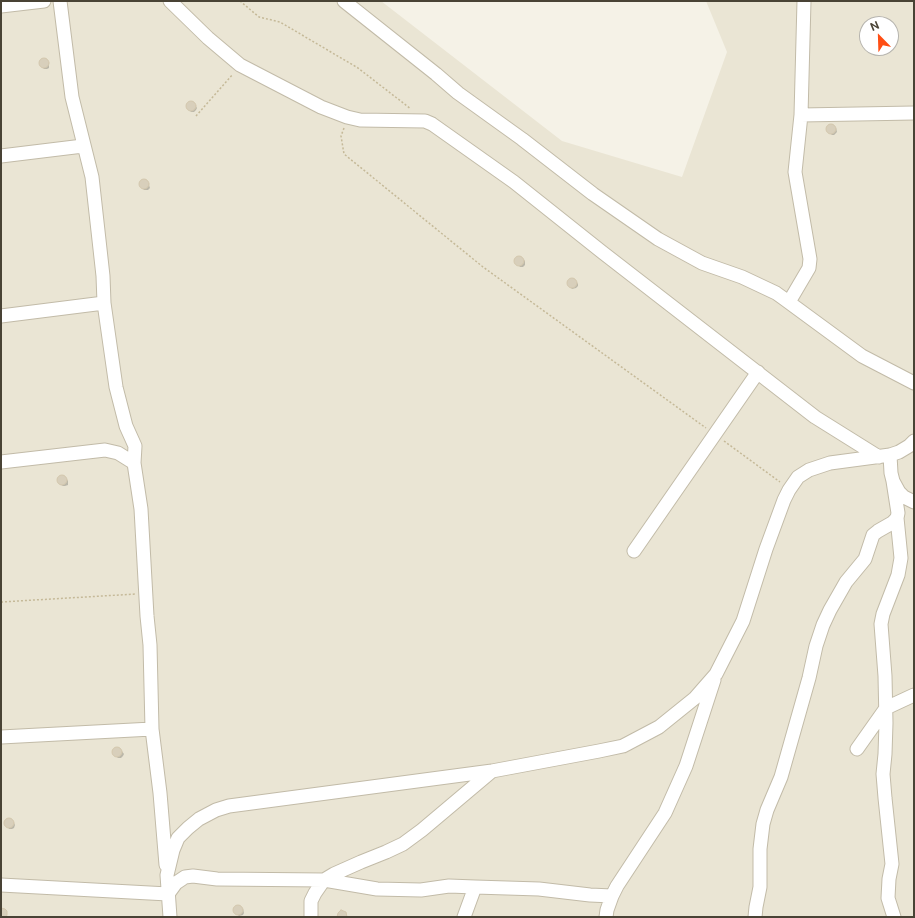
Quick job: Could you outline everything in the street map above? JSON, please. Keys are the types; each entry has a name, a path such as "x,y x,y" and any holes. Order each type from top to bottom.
{"street":[{"path":"1,6 44,1"},
{"path":"344,1 458,93 522,139 593,194 646,231 702,263 758,284 776,294 862,356 914,383"},
{"path":"789,302 807,273 810,259 796,172 801,115 804,1"},
{"path":"61,2 72,97 83,146 92,177 103,276 104,303 116,387 126,426 135,446 134,464 141,509 146,616 150,645 152,730 160,793 170,917"},
{"path":"173,2 208,38 240,65 321,107 347,117 360,120 425,121 432,124 514,182 815,417 884,456 893,481 899,492 904,497 914,502"},
{"path":"801,115 914,113"},
{"path":"1,156 83,146"},
{"path":"1,316 104,303"},
{"path":"634,551 758,372"},
{"path":"606,917 607,910 617,886 665,813 686,766 716,674 743,621 766,549 784,500 798,477 808,470 830,463 884,456 899,452 914,441"},
{"path":"1,462 105,450 118,453 134,464"},
{"path":"893,481 898,513 897,518 900,558 898,575 883,614 881,624 886,708 883,774 892,864 888,898 894,917"},
{"path":"755,917 760,887 760,849 763,824 767,810 781,777 823,625 846,582 865,558 873,535 897,518"},
{"path":"167,875 173,850 178,838 199,819 216,810 229,806 492,771 623,746 659,727 695,698 716,674"},
{"path":"857,749 886,708 914,695"},
{"path":"1,737 152,730"},
{"path":"310,917 312,901 315,893 324,880 334,874 403,844 422,830 492,771"},
{"path":"168,894 176,883 185,877 193,876 217,879 324,880 377,889 421,890 449,886 538,889 612,896"},
{"path":"1,885 168,894"},
{"path":"464,917 475,887"}],"path":[{"path":"240,1 259,17 280,22 358,68 425,121"},
{"path":"196,116 240,65"},
{"path":"347,117 341,136 344,154 482,267 715,434 790,490"},
{"path":"1,602 146,594"}],"shaded area":[{"path":"1,1 381,1 562,141 682,177 727,52 706,1 914,1 914,917 1,917"}],"building":[{"path":"42,58 46,58 48,59 48,67 42,68 39,65 39,61"},
{"path":"189,101 193,101 195,102 195,110 189,111 186,108 186,104"},
{"path":"829,124 833,124 835,125 835,133 829,134 826,131 826,127"},
{"path":"142,179 146,179 148,180 148,188 142,189 139,186 139,182"},
{"path":"517,256 521,256 523,257 523,265 517,266 514,263 514,259"},
{"path":"570,278 574,278 576,279 576,287 570,288 567,285 567,281"},
{"path":"60,475 64,475 66,476 66,484 60,485 57,482 57,478"},
{"path":"115,747 119,747 121,748 121,756 115,757 112,754 112,750"},
{"path":"7,818 11,818 13,819 13,827 7,828 4,825 4,821"},
{"path":"236,905 240,905 242,906 242,914 236,915 233,912 233,908"},
{"path":"1,908 7,911 6,917 1,917"},
{"path":"341,910 346,912 347,917 337,917"}]}
